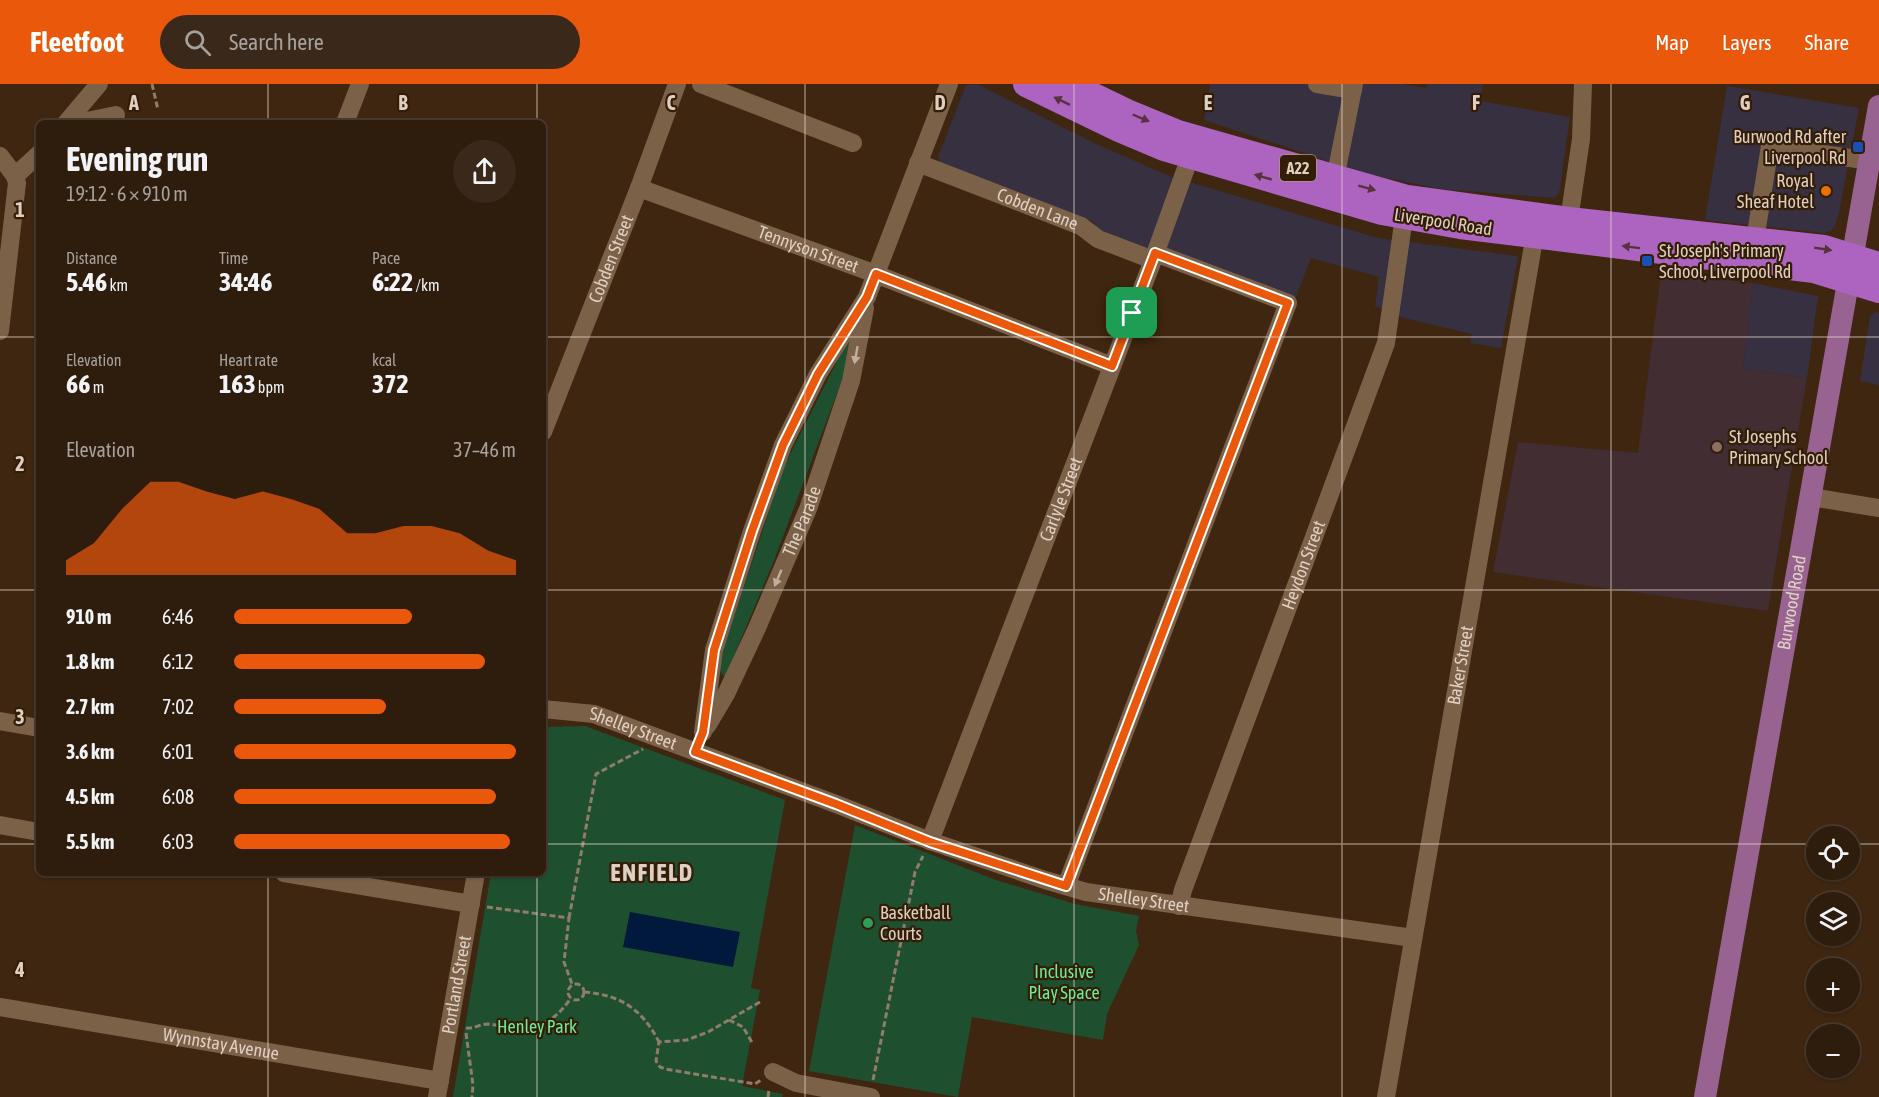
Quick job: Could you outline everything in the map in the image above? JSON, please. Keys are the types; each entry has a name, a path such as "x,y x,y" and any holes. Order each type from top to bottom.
{"highway":[{"name":"Liverpool Road","path":"1026,84 1141,139 1190,157 1404,217 1814,270 1879,265"},
{"name":"Liverpool Road","path":"1069,84 1104,92 1178,133 1335,179 1429,202 1824,248 1879,290"}],"main road":[{"name":"Burwood Road","path":"1705,1097 1879,106"}],"street":[{"path":"69,120 99,84"},
{"path":"346,120 360,84"},
{"name":"Cobden Street","path":"546,424 639,188 677,84"},
{"path":"701,84 853,143"},
{"name":"The Parade","path":"695,752 757,628 808,509 851,381 867,297 949,84"},
{"path":"1317,84 1354,87 1335,179"},
{"path":"1569,220 1581,139 1583,84"},
{"path":"92,120 116,115"},
{"path":"1755,240 1770,146 1870,161"},
{"path":"0,156 15,176 17,194 0,331"},
{"path":"15,176 36,157"},
{"name":"Carlyle Street","path":"929,845 1190,157"},
{"name":"Cobden Lane","path":"918,163 1082,226 1098,239 1288,303 1066,886"},
{"name":"Tennyson Street","path":"639,188 876,274 1112,366"},
{"name":"Heydon Street","path":"1179,906 1386,343 1404,217"},
{"name":"Baker Street","path":"1386,1097 1535,234"},
{"name":"The Parade","path":"703,732 714,650 752,531 783,445 818,374 867,297"},
{"path":"1811,497 1879,508"},
{"name":"Shelley Street","path":"546,709 594,714 836,804 929,845 1086,892 1413,938"},
{"path":"0,721 36,727"},
{"path":"0,825 36,831"},
{"path":"305,876 478,901"},
{"name":"Portland Street","path":"439,1089 457,1026 478,901 476,876"},
{"name":"Wynnstay Avenue","path":"0,1007 439,1089"},
{"path":"771,1081 872,1091"}],"path":[{"path":"152,84 158,110"},
{"path":"571,998 568,991 572,984 564,962 569,918 596,774 650,745 656,737"},
{"path":"872,1091 915,872 929,845"},
{"path":"478,901 484,906 569,918"},
{"path":"572,984 579,984 584,992"},
{"path":"571,998 580,998 584,992"},
{"path":"584,992 601,994 621,1001 638,1011 650,1023 659,1042 656,1061 660,1067 755,1084"},
{"path":"472,1097 473,1085 457,1026 473,1029 486,1024 517,1029 533,1028 550,1021 563,1010 571,998"},
{"path":"659,1042 687,1040 708,1032 759,1002"},
{"path":"729,1020 742,1027 753,1044"},
{"path":"768,1097 771,1081"}],"shaded area":[{"path":"977,84 1094,143 1169,176 1378,238 1518,256 1501,348 1470,343 1472,334 1404,318 1375,306 1379,277 1311,258 1295,299 1139,248 1096,231 1094,222 942,165 938,157 966,85"},
{"path":"1210,84 1402,84 1426,88 1427,84 1483,84 1481,101 1570,117 1559,194 1554,198 1442,189 1367,174 1204,120"},
{"path":"1727,86 1859,108 1839,213 1831,231 1824,233 1705,220"},
{"name":"St Josephs Primary School","path":"1661,273 1753,283 1743,369 1807,378 1768,611 1493,572 1518,442 1638,453"},
{"path":"1753,283 1818,296 1807,378 1743,369"},
{"path":"1879,313 1879,385 1860,381 1870,316"}],"green space":[{"path":"850,336 851,342 845,372 773,563 725,677 717,668 784,466"},
{"name":"Henley Park","path":"585,726 785,800 751,988 760,990 742,1086 783,1094 782,1097 453,1097 490,876 546,876 546,727"},
{"name":"Inclusive Play Space","path":"855,825 996,880 1075,904 1139,916 1136,931 1139,945 1107,1014 1103,1040 972,1017 958,1097 809,1071"}],"water":[{"path":"630,912 740,932 733,967 623,947"}],"place":[{"name":"Burwood Rd after Liverpool Rd","path":"1858,147"},
{"name":"Royal Sheaf Hotel","path":"1826,191"},
{"name":"St Joseph's Primary School, Liverpool Rd","path":"1647,261"},
{"name":"St Josephs Primary School","path":"1717,447"},
{"name":"Basketball Courts","path":"868,923"}],"district":[{"name":"ENFIELD","path":"652,873"}],"route":[{"path":"1155,253 1288,303 1066,886 930,842 836,804 695,752 703,732 714,650 752,531 783,445 818,374 867,297 876,274 1112,366 1132,313 1155,253"}]}
